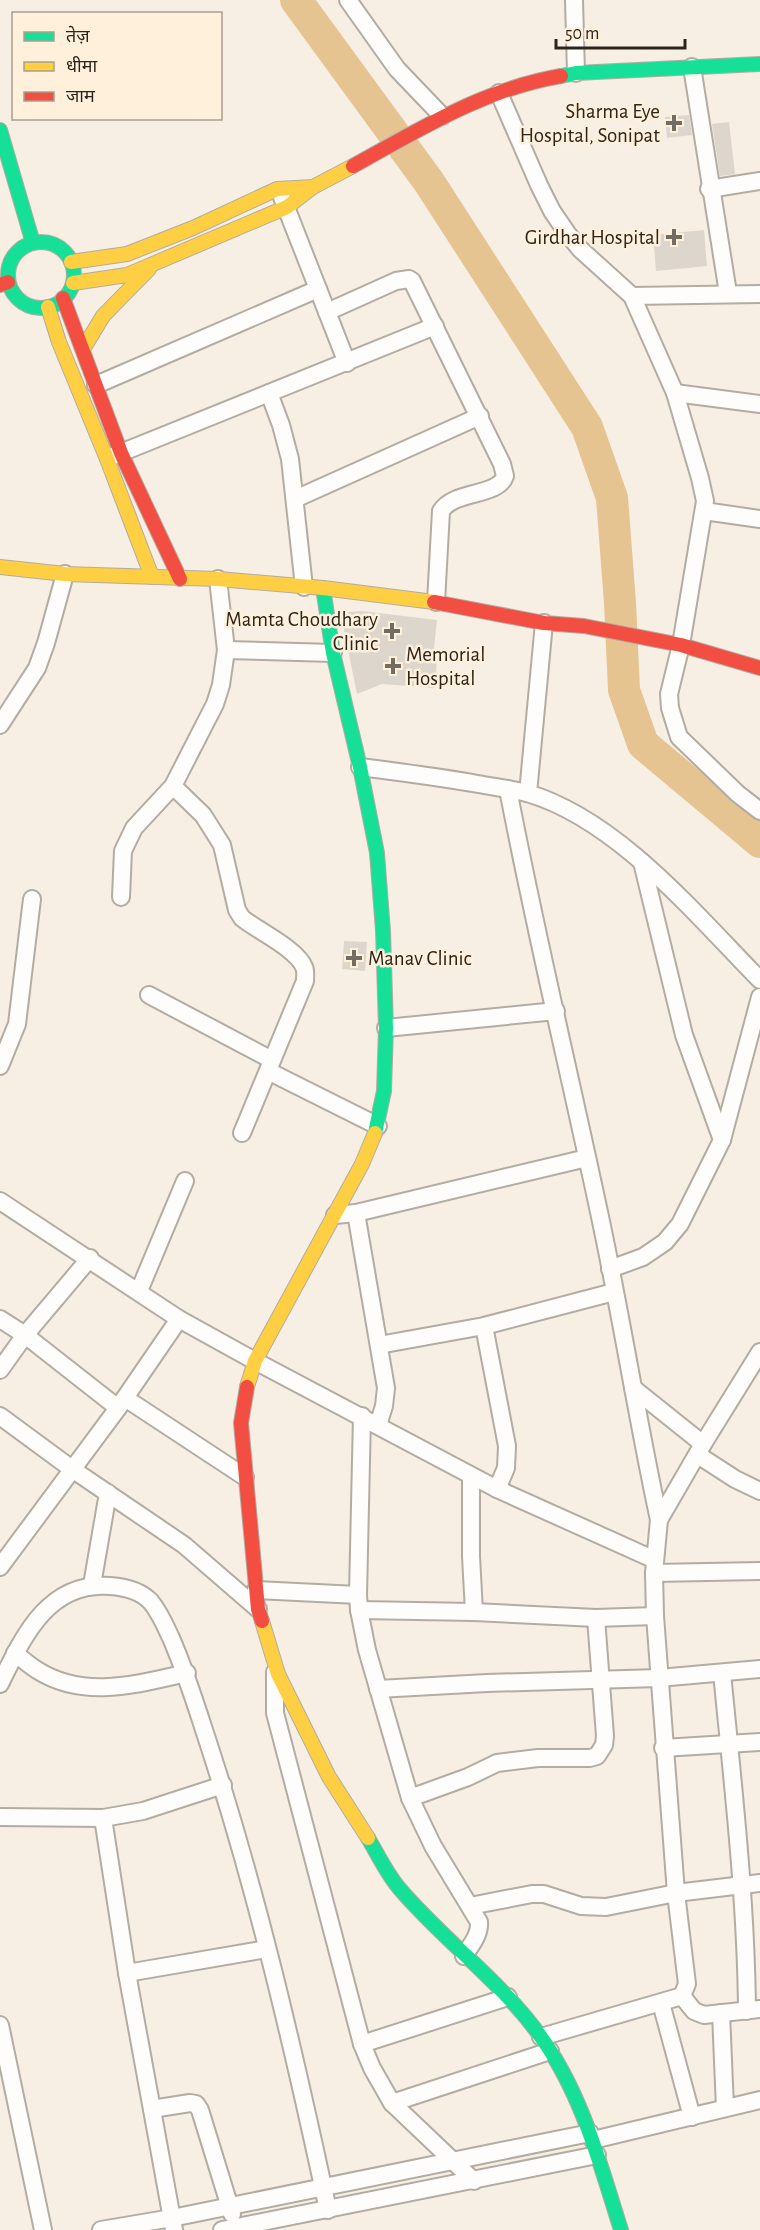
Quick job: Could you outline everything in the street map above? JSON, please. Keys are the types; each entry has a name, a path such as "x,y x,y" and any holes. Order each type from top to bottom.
{"main road":[{"path":"73,283 127,274 288,207 313,186 436,120 499,93 537,80 576,73 760,64"},
{"path":"0,130 33,243"},
{"path":"70,262 127,254 193,228 277,189 313,186"},
{"path":"45,242 58,247 68,255 73,267 73,283 69,292 48,307 34,307 23,303 4,283 12,257 23,247 33,243 45,242"},
{"path":"83,349 88,338 109,310 154,263"},
{"path":"63,298 96,385 114,456 152,577"},
{"path":"48,307 59,342 114,456 180,579"},
{"path":"0,567 65,574 218,579 323,588 436,602 544,623 584,626 681,645 760,668"},
{"path":"323,588 333,653 360,767 377,853 383,931 386,1028 384,1091 378,1126 362,1164 255,1361 244,1398 242,1423 245,1477 258,1609 276,1666 329,1777 398,1887 464,1956 508,1997 541,2037 565,2076 593,2143 621,2230"}],"street":[{"path":"348,0 436,120"},
{"path":"574,0 576,73"},
{"path":"692,68 728,293"},
{"path":"499,93 520,144 557,218 580,249 632,296 675,393 702,484 704,511 681,645 669,693 670,708 679,737 738,794 760,811"},
{"path":"710,189 760,181"},
{"path":"277,189 288,207 347,363"},
{"path":"327,312 396,281 412,280 502,464 505,476 499,485 450,501 441,511 436,602"},
{"path":"96,385 318,290"},
{"path":"632,296 760,294"},
{"path":"114,456 435,326"},
{"path":"268,393 286,442 295,499 304,587"},
{"path":"675,393 760,404"},
{"path":"295,499 480,416"},
{"path":"704,511 760,519"},
{"path":"0,725 37,668 65,574"},
{"path":"121,897 125,844 134,828 173,786 215,704 221,686 226,650 218,579"},
{"path":"528,793 544,623"},
{"path":"226,650 333,653"},
{"path":"360,767 442,777 508,789 528,793 554,803 597,827 642,862 760,980"},
{"path":"173,786 203,815 222,844 237,910 242,918 294,954 304,965 305,981 242,1133"},
{"path":"508,789 532,912 610,1269 659,1520 655,1567 655,1616 663,1748 687,1984 682,1996 541,2037"},
{"path":"642,862 684,1035 722,1140"},
{"path":"0,1066 17,1024 32,899"},
{"path":"149,996 378,1126"},
{"path":"610,1269 643,1257 665,1242 680,1224 722,1140 760,997"},
{"path":"386,1028 555,1011"},
{"path":"334,1215 356,1213 587,1158"},
{"path":"139,1291 185,1181"},
{"path":"0,1202 90,1258 179,1319 471,1476 655,1567 760,1571"},
{"path":"356,1213 386,1397 378,1425"},
{"path":"0,1370 25,1335 90,1258"},
{"path":"378,1345 484,1326 614,1292"},
{"path":"0,1319 122,1403 245,1477"},
{"path":"0,1567 122,1403 179,1319"},
{"path":"484,1326 507,1446 506,1468 497,1489"},
{"path":"659,1520 760,1352"},
{"path":"633,1388 735,1479 760,1491"},
{"path":"0,1416 184,1545 258,1609"},
{"path":"362,1416 358,1603 378,1689 410,1798 433,1846 479,1922 479,1929 464,1956"},
{"path":"471,1476 474,1612"},
{"path":"92,1585 108,1493"},
{"path":"0,1684 36,1618 65,1594 92,1585 132,1590 150,1600 161,1617 187,1673 223,1785 278,1987 328,2210"},
{"path":"256,1590 358,1603 474,1612 596,1618 655,1616"},
{"path":"410,1798 468,1777 497,1763 538,1758 597,1756 604,1745 604,1736 596,1618"},
{"path":"15,1653 38,1670 64,1683 90,1688 123,1687 187,1673"},
{"path":"276,1666 273,1698 275,1713 362,2044 372,2068 392,2103 474,2181"},
{"path":"378,1689 659,1678 760,1669"},
{"path":"682,1996 699,2014 753,2010 753,1947 742,1885 722,1673"},
{"path":"663,1748 760,1742"},
{"path":"0,1817 103,1818 143,1811 223,1785"},
{"path":"103,1818 127,1973 173,2224"},
{"path":"470,1906 532,1894 544,1894 581,1906 606,1907 676,1893 760,1883"},
{"path":"127,1973 267,1948"},
{"path":"362,2044 508,1997"},
{"path":"661,2003 692,2117"},
{"path":"721,2013 725,2108"},
{"path":"0,2025 43,2230"},
{"path":"392,2103 550,2052"},
{"path":"152,2109 182,2103 196,2104 200,2110 231,2206 230,2229 474,2181 593,2143 760,2100"},
{"path":"101,2230 173,2224 231,2206 452,2161 593,2143"}],"building":[{"path":"689,115 692,135 667,138 665,117"},
{"path":"729,122 735,174 720,176 712,124"},
{"path":"704,230 707,266 656,271 653,235"},
{"path":"362,611 437,620 433,658 437,659 435,688 382,684 357,694 342,620 349,612"},
{"path":"344,941 367,942 365,971 342,969"}],"waterway":[{"path":"296,0 429,182 587,427 612,498 624,690 643,744 760,842"}],"traffic: fast":[{"path":"561,76 576,73 760,64"},
{"path":"0,130 33,243"},
{"path":"41,242 53,245 64,252 71,263 74,275 71,287 64,298 53,305 41,308 29,305 18,298 11,287 8,275 11,263 18,252 29,245 41,242"},
{"path":"323,588 333,653 360,767 377,853 383,931 386,1028 384,1091 375,1133"},
{"path":"368,1838 399,1888 490,1979 541,2037 568,2082 579,2106 621,2230"}],"traffic: slow":[{"path":"73,283 127,275 287,207 313,187 353,166"},
{"path":"71,262 127,254 193,228 277,189 313,187"},
{"path":"83,349 103,316 149,269"},
{"path":"48,307 59,342 152,577"},
{"path":"0,567 65,574 218,579 323,588 434,602"},
{"path":"247,1387 255,1361 362,1164 375,1133"},
{"path":"262,1621 278,1674 329,1777 368,1838"}],"traffic: jam":[{"path":"353,166 479,100 505,90 561,76"},
{"path":"0,285 8,282"},
{"path":"63,298 121,453 180,579"},
{"path":"434,602 544,623 584,626 681,645 760,668"},
{"path":"247,1387 241,1423 258,1609 262,1621"}],"place":[{"name":"Sharma Eye Hospital, Sonipat","path":"674,123"},
{"name":"Girdhar Hospital","path":"674,237"},
{"name":"Mamta Choudhary Clinic","path":"392,631"},
{"name":"Memorial Hospital","path":"393,666"},
{"name":"Manav Clinic","path":"354,958"}]}
